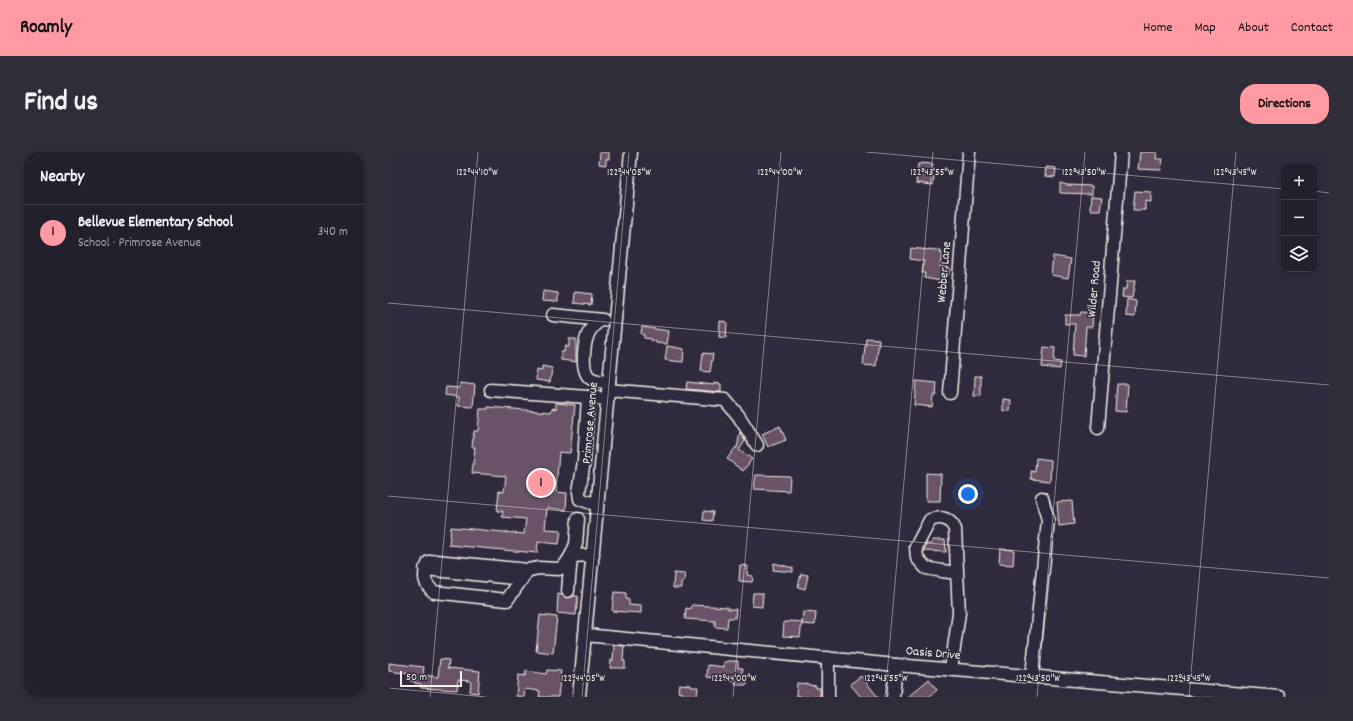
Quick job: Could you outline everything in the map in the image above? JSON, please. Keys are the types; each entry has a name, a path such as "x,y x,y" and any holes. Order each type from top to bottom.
{"street":[{"name":"Primrose Avenue","path":"579,697 631,152"},
{"name":"Webber Lane","path":"950,393 969,152"},
{"name":"Wilder Road","path":"1098,428 1121,152"},
{"path":"553,315 615,322"},
{"path":"600,320 593,325 589,333 585,346 584,363 586,372 590,378 598,381 608,390"},
{"path":"491,390 588,397 608,390 725,400 738,414 757,445"},
{"path":"588,397 584,461 579,492 580,500 597,505"},
{"path":"1032,676 1048,520 1042,498"},
{"path":"951,669 959,613 955,529 952,522 944,518 930,520 916,548 917,558 926,568 957,573"},
{"path":"525,575 436,561 429,562 425,569 425,581 426,586 434,592 507,600 525,575 539,568 559,569 565,564 571,556 576,544 578,519"},
{"path":"571,556 593,555"},
{"path":"568,591 571,556"},
{"name":"Oasis Drive","path":"585,635 951,669 1279,697"},
{"path":"828,658 828,697"},
{"path":"893,697 896,664"}],"building":[{"path":"600,152 609,152 609,159 606,159 606,165 599,164"},
{"path":"1140,152 1157,152 1156,159 1163,159 1161,170 1138,169"},
{"path":"918,164 933,164 933,185 916,183"},
{"path":"1046,167 1056,168 1055,177 1045,176"},
{"path":"1060,183 1067,185 1092,186 1092,194 1060,193"},
{"path":"1135,191 1151,192 1151,202 1145,201 1145,210 1133,210"},
{"path":"1091,196 1102,197 1100,210 1090,210"},
{"path":"911,248 941,251 940,266 950,268 948,276 942,275 941,281 924,278 925,273 922,273 924,261 910,259"},
{"path":"1053,256 1071,259 1068,278 1051,275"},
{"path":"1127,281 1135,281 1132,298 1122,297 1123,289 1126,289"},
{"path":"543,291 558,293 558,302 542,301"},
{"path":"575,292 592,294 591,305 574,303"},
{"path":"1127,299 1136,301 1135,317 1126,316"},
{"path":"1081,312 1093,313 1092,327 1086,327 1084,356 1073,355 1075,324 1065,324 1065,315 1080,315"},
{"path":"720,321 727,322 726,338 719,337"},
{"path":"642,327 669,331 667,344 656,343 656,341 651,341 651,339 644,338 644,335 641,334"},
{"path":"866,338 879,339 876,366 863,365"},
{"path":"569,339 576,339 576,362 561,360 561,352 564,352 565,346 569,347"},
{"path":"667,346 684,349 683,362 665,360"},
{"path":"1044,347 1055,348 1054,361 1061,362 1060,369 1042,367"},
{"path":"703,353 713,354 710,372 701,371"},
{"path":"542,366 552,368 550,382 536,380 537,370 542,371"},
{"path":"975,376 981,376 981,396 974,396"},
{"path":"916,381 937,383 936,395 933,395 932,407 914,405"},
{"path":"687,382 714,385 714,383 721,384 721,392 686,389"},
{"path":"460,383 475,385 473,407 458,406 459,397 445,395 446,387 460,388"},
{"path":"1117,384 1128,384 1126,412 1115,411"},
{"path":"1003,399 1011,400 1010,411 1003,411"},
{"path":"556,403 575,405 570,453 559,452 556,492 567,493 566,510 547,508 545,529 561,530 559,544 538,542 537,553 449,545 451,527 524,534 526,519 502,517 503,511 497,511 499,491 504,492 506,476 472,473 475,447 472,447 474,431 478,431 480,409 488,409 488,407 551,412 552,408 556,409"},
{"path":"780,426 786,440 768,447 762,434"},
{"path":"740,432 745,441 739,450 752,459 743,471 727,459 736,447 737,448"},
{"path":"1036,458 1051,460 1050,481 1031,479 1031,471 1035,472"},
{"path":"926,473 941,474 940,501 926,501"},
{"path":"756,475 790,476 789,491 754,489"},
{"path":"1072,501 1074,524 1059,526 1057,502"},
{"path":"704,511 713,512 712,521 703,520"},
{"path":"932,540 945,540 946,552 924,551 926,544 932,544"},
{"path":"1000,549 1014,550 1013,565 999,564"},
{"path":"774,563 793,568 793,572 773,570"},
{"path":"740,565 748,566 747,575 753,576 752,582 739,581"},
{"path":"674,573 685,574 684,582 681,582 681,588 673,588"},
{"path":"801,574 808,575 805,589 798,587"},
{"path":"614,592 626,593 626,599 629,600 629,605 641,606 641,613 612,611"},
{"path":"753,593 763,593 762,607 752,606"},
{"path":"558,594 567,598 578,596 576,615 557,613"},
{"path":"692,605 728,607 728,609 736,609 735,618 728,618 727,628 715,627 715,621 685,619 686,608 691,609"},
{"path":"803,612 816,613 815,625 802,624"},
{"path":"540,615 557,617 553,653 536,651"},
{"path":"784,622 802,622 800,637 783,636"},
{"path":"614,645 624,646 623,661 625,661 625,668 610,668 611,660 613,661"},
{"path":"440,659 449,660 448,668 480,671 478,693 470,692 471,681 458,680 457,690 421,688 421,684 414,683 415,681 410,681 410,674 389,671 389,663 424,667 423,675 438,677"},
{"path":"738,661 738,668 743,668 742,676 747,677 747,685 735,685 736,681 707,677 708,665 724,667 724,662"},
{"path":"547,670 561,671 558,697 539,697 540,691 525,689 524,697 516,696 518,675 525,676 526,671 546,674"},
{"path":"861,676 878,697 861,697 850,684"},
{"path":"929,679 937,690 929,697 908,697"},
{"path":"797,683 809,684 816,686 816,688 820,688 820,697 800,697 796,695"},
{"path":"679,684 698,687 697,696 682,695 682,693 678,692"}],"place":[{"name":"Bellevue Elementary School","path":"541,483"}]}
